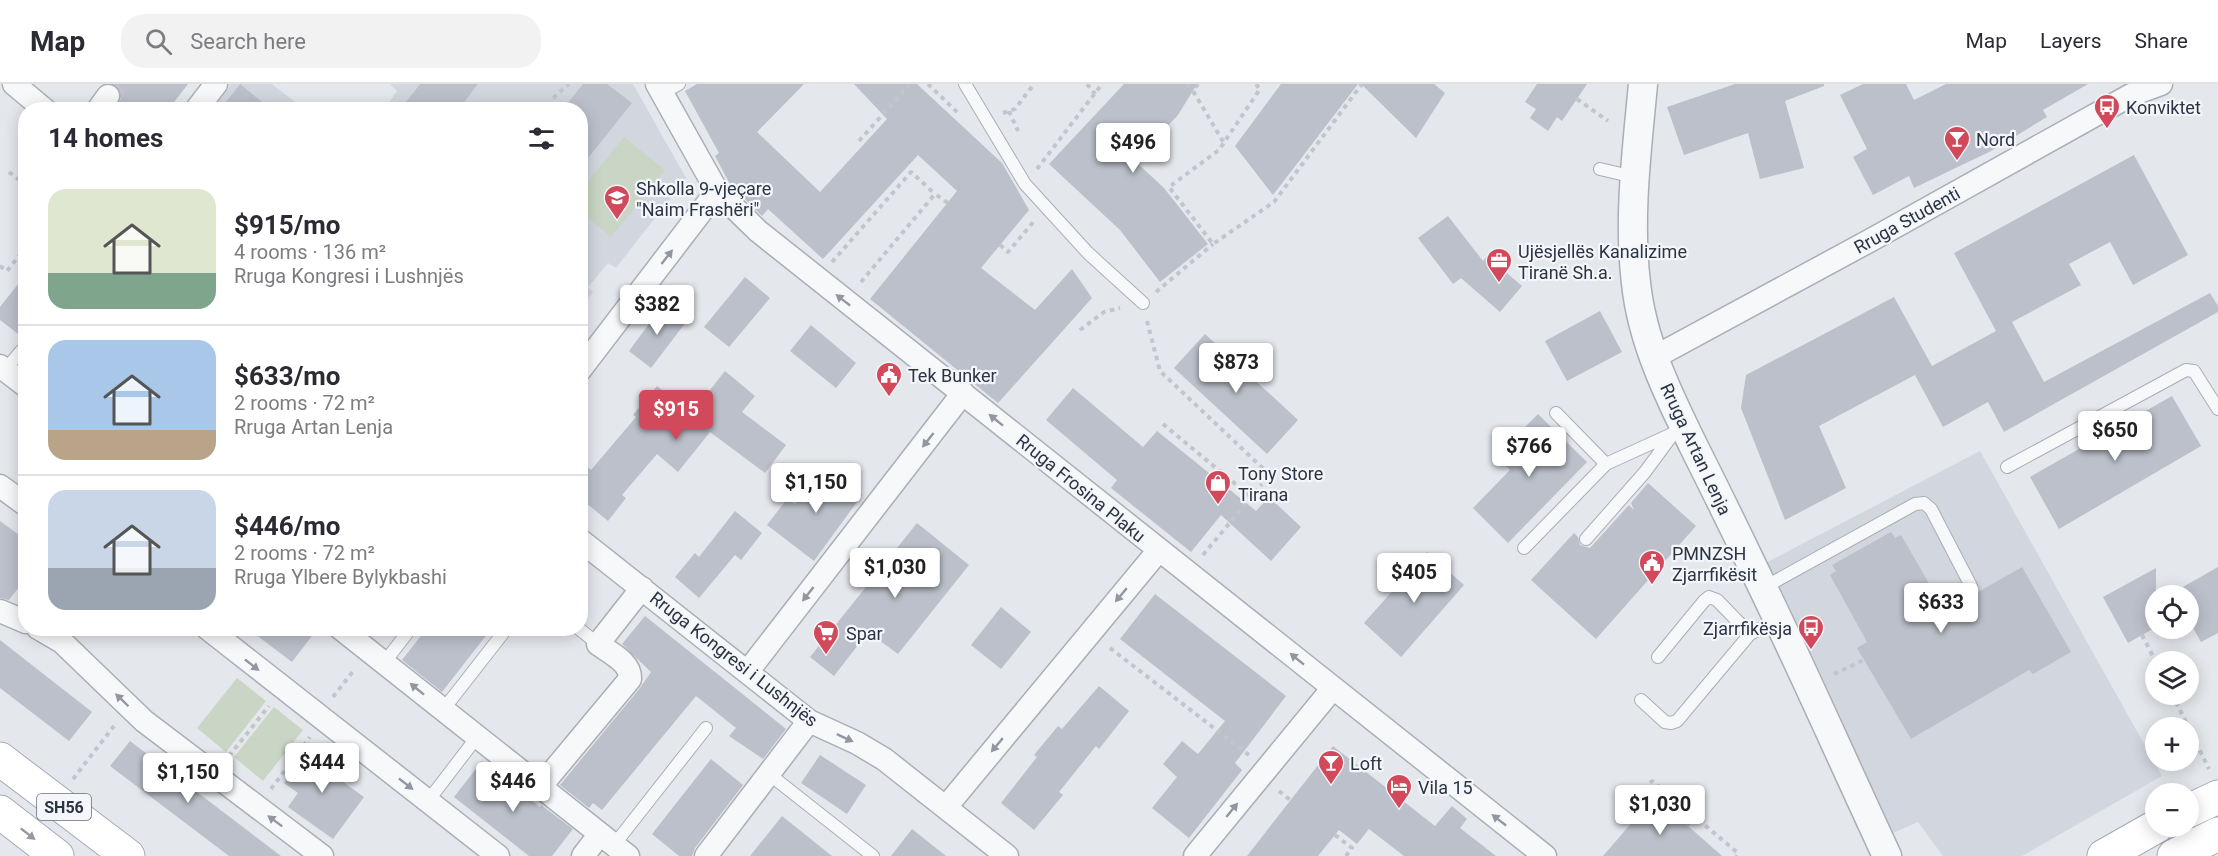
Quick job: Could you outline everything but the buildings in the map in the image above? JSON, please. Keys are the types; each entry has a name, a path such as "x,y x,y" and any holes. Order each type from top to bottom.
{"main road":[{"name":"SH56","path":"0,759 128,856"},
{"path":"2199,801 2215,786"},
{"name":"SH56","path":"0,812 57,856"},
{"path":"2104,856 2145,833"},
{"path":"2174,856 2218,834"}],"street":[{"path":"14,84 35,102"},
{"path":"202,102 216,84"},
{"name":"Rruga Artan Lenja","path":"1643,84 1635,177 1634,255 1636,284 1643,323 1653,358 1679,429 1763,588 1887,856"},
{"name":"Rruga Studenti","path":"1653,358 2137,88 2161,84"},
{"name":"Rruga Frosina Plaku","path":"666,87 717,191 758,231 1545,856"},
{"path":"588,360 717,191"},
{"path":"2,371 18,381"},
{"path":"748,671 963,393"},
{"path":"0,486 18,499"},
{"name":"Rruga Kongresi i Lushnjës","path":"588,546 809,721 857,743 884,759 1007,856"},
{"path":"946,807 1159,550"},
{"path":"540,787 630,679 631,671 627,665 598,644 642,588"},
{"path":"0,611 18,618"},
{"path":"52,636 62,642 144,720 322,856"},
{"path":"217,636 498,856"},
{"path":"350,636 614,845"},
{"path":"1195,856 1333,688"},
{"path":"706,856 809,721"},
{"path":"583,856 614,845"}],"lane":[{"path":"965,84 1025,184 1088,253 1143,303"},
{"path":"1600,169 1635,177"},
{"path":"2,371 18,354"},
{"path":"2007,467 2186,370 2194,370 2218,409"},
{"path":"1556,413 1606,464"},
{"path":"1524,548 1606,464 1679,429"},
{"path":"1586,539 1679,429"},
{"path":"1763,588 1915,504 1924,503 1931,509 1971,586"},
{"path":"1658,657 1704,601 1710,597 1717,600 1750,634"},
{"path":"1641,700 1665,722 1677,721 1750,634 1778,620"},
{"path":"377,657 402,636"},
{"path":"443,710 501,636"},
{"path":"588,636 598,644"},
{"path":"614,845 706,728"},
{"path":"428,801 477,736"},
{"path":"769,774 873,856"}],"path":[{"path":"553,99 569,84"},
{"path":"859,141 910,84"},
{"path":"986,119 1015,109 1034,84"},
{"path":"1087,84 1095,94"},
{"path":"1036,170 1102,84"},
{"path":"1187,84 1224,143"},
{"path":"1193,91 1198,84"},
{"path":"1213,244 1169,186 1219,150 1260,89 1256,84"},
{"path":"1270,475 1160,371 1143,303 1213,244 1274,202 1362,84"},
{"path":"1577,99 1608,121"},
{"path":"9,172 18,179"},
{"path":"817,279 911,172 948,203"},
{"path":"845,301 935,194"},
{"path":"1000,245 1008,252 1046,208"},
{"path":"0,266 6,271 18,257"},
{"path":"1080,330 1104,312"},
{"path":"1163,424 1251,497"},
{"path":"1188,573 1262,484"},
{"path":"1090,633 1266,768"},
{"path":"2142,635 2150,651"},
{"path":"257,807 320,718 377,657"},
{"path":"1809,686 1864,660"},
{"path":"214,774 283,689"},
{"path":"2177,705 2215,786"},
{"path":"70,782 129,706"},
{"path":"1638,796 1652,781 1738,853 1736,856"},
{"path":"1277,790 1290,800"},
{"path":"1687,825 1695,816"},
{"path":"1335,835 1352,848 1346,856"}],"shaded area":[{"path":"231,84 272,84 295,102 218,102"},
{"name":"Shkolla 9-vjeçare \"Naim Frashëri\"","path":"390,84 633,84 686,178 616,268 608,263 588,287 588,102 389,102 397,91"},
{"name":"Shkolla 9-vjeçare \"Naim Frashëri\"","path":"588,287 593,292 588,298"},
{"path":"1980,451 2145,746 2145,771 2159,771 2162,776 2150,783 2145,783 2145,786 2022,856 1943,856 1918,822 1879,839 1754,569"}],"green space":[{"path":"624,137 665,170 611,237 588,218 588,181"},
{"path":"237,678 266,701 226,752 197,728"},
{"path":"274,707 303,730 263,781 234,757"}],"tunnel":[{"path":"108,96 118,84"}],"place":[{"name":"Konviktet","path":"2107,130"},
{"name":"Nord","path":"1957,162"},
{"name":"Shkolla 9-vjeçare \"Naim Frashëri\"","path":"617,221"},
{"name":"Ujësjellës Kanalizime Tiranë Sh.a.","path":"1499,284"},
{"name":"Tek Bunker","path":"889,398"},
{"name":"Tony Store Tirana","path":"1218,506"},
{"name":"PMNZSH Zjarrfikësit","path":"1652,586"},
{"name":"Zjarrfikësja","path":"1811,651"},
{"name":"Spar","path":"826,656"},
{"name":"Loft","path":"1331,786"},
{"name":"Vila 15","path":"1399,810"}]}
